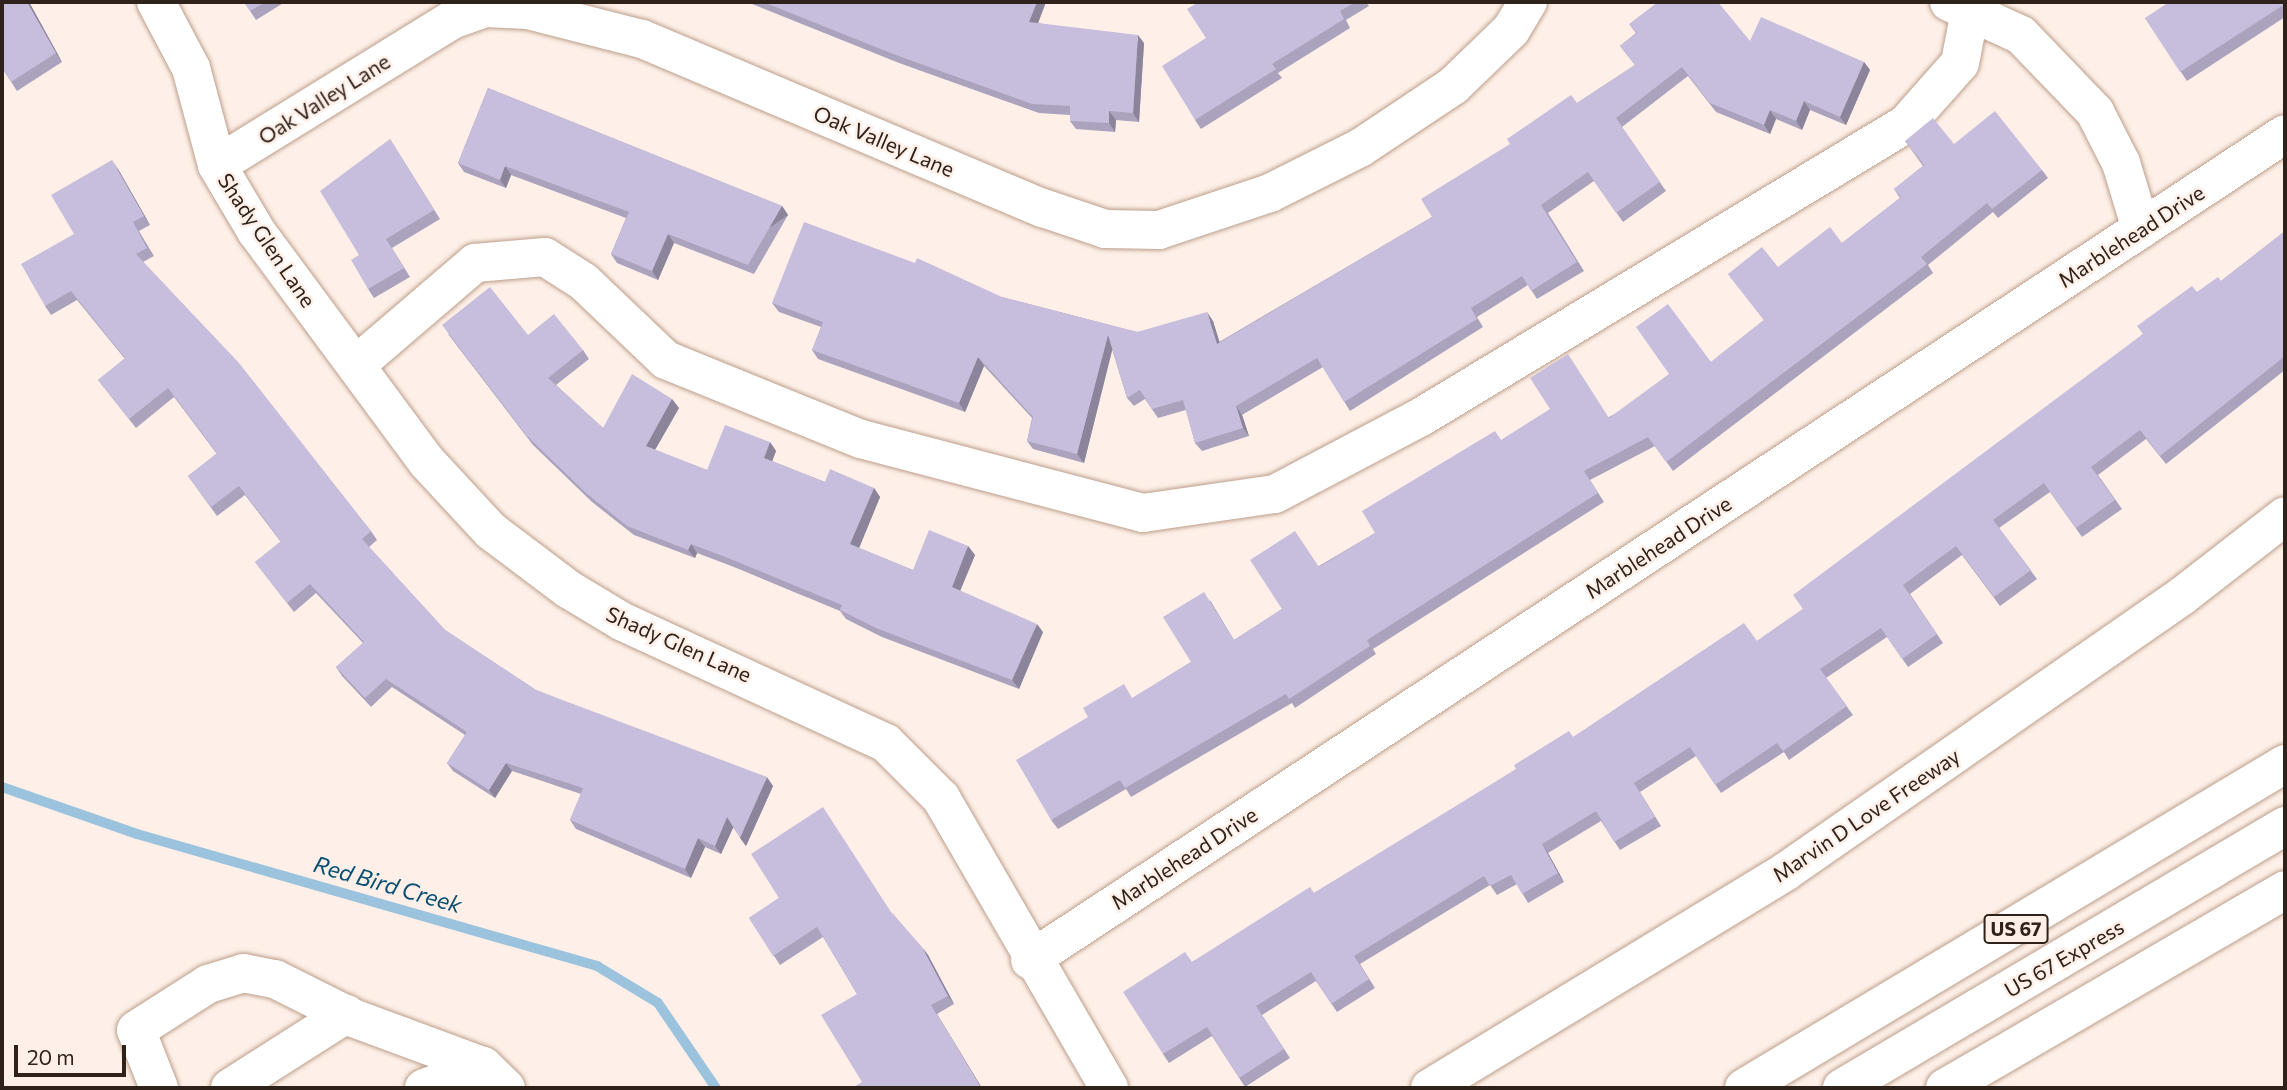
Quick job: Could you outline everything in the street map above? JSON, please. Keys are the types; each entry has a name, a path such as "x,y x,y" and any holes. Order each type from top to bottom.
{"main road":[{"name":"Shady Glen Lane","path":"156,2 191,68 216,165 256,231 427,462 491,531 568,589 622,622 886,743 941,797 1030,960 1109,1088"},
{"name":"Oak Valley Lane","path":"216,165 452,20 485,8 528,10 642,39 1044,208 1105,229 1159,230 1270,193 1360,148 1453,86 1511,30 1528,2"},
{"path":"356,365 475,263 545,257 584,282 666,360 860,439 1143,513 1275,495 1421,417 1906,124 1960,63 1959,6 2021,35 2095,112 2121,163 2141,229"},
{"name":"Marblehead Drive","path":"1030,960 2285,134"},
{"name":"Marvin D Love Freeway","path":"1430,1088 1785,872 2182,597 2285,516"},
{"name":"US 67","path":"1744,1088 2285,764"},
{"name":"US 67 Express","path":"1842,1088 2285,825"},
{"path":"1945,1088 2285,890"},
{"path":"159,1088 136,1030 208,984 243,973 275,979 346,1014 495,1077"},
{"path":"230,1088 346,1014"},
{"path":"424,1088 495,1077"}],"building":[{"path":"2,2 27,2 56,53 11,82 2,68"},
{"path":"244,2 265,2 250,11"},
{"path":"763,2 1037,2 1029,22 1138,35 1133,113 1109,111 1109,123 1070,121 1070,106 1032,104 893,54"},
{"path":"1199,2 1356,2 1340,11 1344,19 1272,64 1276,69 1195,120 1162,66 1206,38 1187,9"},
{"path":"1658,2 1718,2 1750,41 1761,17 1864,62 1840,117 1804,101 1796,121 1770,110 1764,125 1710,103 1682,67 1616,118 1660,182 1616,213 1588,172 1541,205 1577,262 1531,291 1522,276 1471,308 1477,319 1344,402 1317,358 1236,406 1243,428 1195,443 1183,400 1152,409 1140,390 1127,398 1108,335 1077,454 1027,441 1033,417 978,357 959,403 812,350 823,322 772,303 804,222 915,263 917,258 1002,297 1137,332 1207,312 1217,344 1432,217 1421,199 1510,144 1507,139 1571,95 1577,103 1635,65 1620,46 1637,33 1629,24"},
{"path":"2169,2 2285,4 2180,72 2145,18"},
{"path":"488,88 782,206 748,265 668,234 652,271 611,254 629,212 505,166 500,180 458,163"},
{"path":"1995,111 2042,170 1992,209 1987,203 1921,257 1927,264 1666,462 1648,437 1584,471 1598,493 1367,640 1370,646 1289,699 1286,694 1125,788 1120,780 1051,820 1016,760 1088,717 1083,708 1124,684 1132,698 1191,662 1163,617 1204,592 1234,640 1282,609 1250,560 1295,531 1319,567 1375,533 1362,511 1495,431 1501,440 1550,409 1530,378 1568,354 1609,418 1669,374 1636,327 1668,304 1711,362 1764,320 1728,274 1762,247 1778,267 1830,227 1842,243 1901,197 1894,189 1924,165 1905,141 1933,118 1954,144"},
{"path":"390,139 434,210 386,239 404,268 368,289 351,260 359,255 320,191"},
{"path":"112,160 144,216 133,222 147,248 136,254 239,363 371,531 362,539 445,630 536,690 767,777 740,838 727,817 715,846 698,838 685,869 570,820 583,788 506,763 489,790 447,763 467,732 386,679 365,698 336,667 364,642 310,584 287,603 255,562 281,541 239,486 211,507 188,476 217,453 168,388 129,419 98,380 125,358 71,291 45,306 21,264 74,234 51,195"},
{"path":"2285,231 2285,356 2160,456 2140,430 2091,467 2115,500 2076,528 2044,483 1993,520 2031,570 1994,597 1956,546 1903,585 1937,634 1902,659 1881,628 1820,669 1847,706 1783,751 1777,743 1715,785 1690,747 1634,783 1655,817 1614,842 1596,811 1542,844 1558,873 1522,894 1511,875 1490,886 1484,876 1354,956 1369,979 1331,1004 1311,972 1256,1006 1284,1049 1239,1078 1207,1027 1163,1054 1123,992 1185,952 1192,962 1310,887 1314,893 1516,769 1514,765 1569,731 1573,737 1744,623 1757,641 1803,609 1793,595 2143,334 2137,326 2192,286 2197,292 2218,277 2221,281"},
{"path":"490,287 528,335 554,314 583,350 548,378 603,428 632,374 672,399 646,446 707,470 725,425 770,442 764,458 825,482 830,469 874,488 850,544 913,570 929,530 968,546 952,587 1037,624 1012,680 876,628 840,610 842,605 728,558 691,544 688,550 627,526 586,493 527,436 442,325"},
{"path":"823,807 891,912 922,947 948,996 931,1005 981,1088 852,1088 862,1082 821,1015 857,994 817,927 773,956 749,918 779,898 751,854"}],"waterway":[{"name":"Red Bird Creek","path":"2,787 137,834 597,966 658,1003 716,1088"}]}
